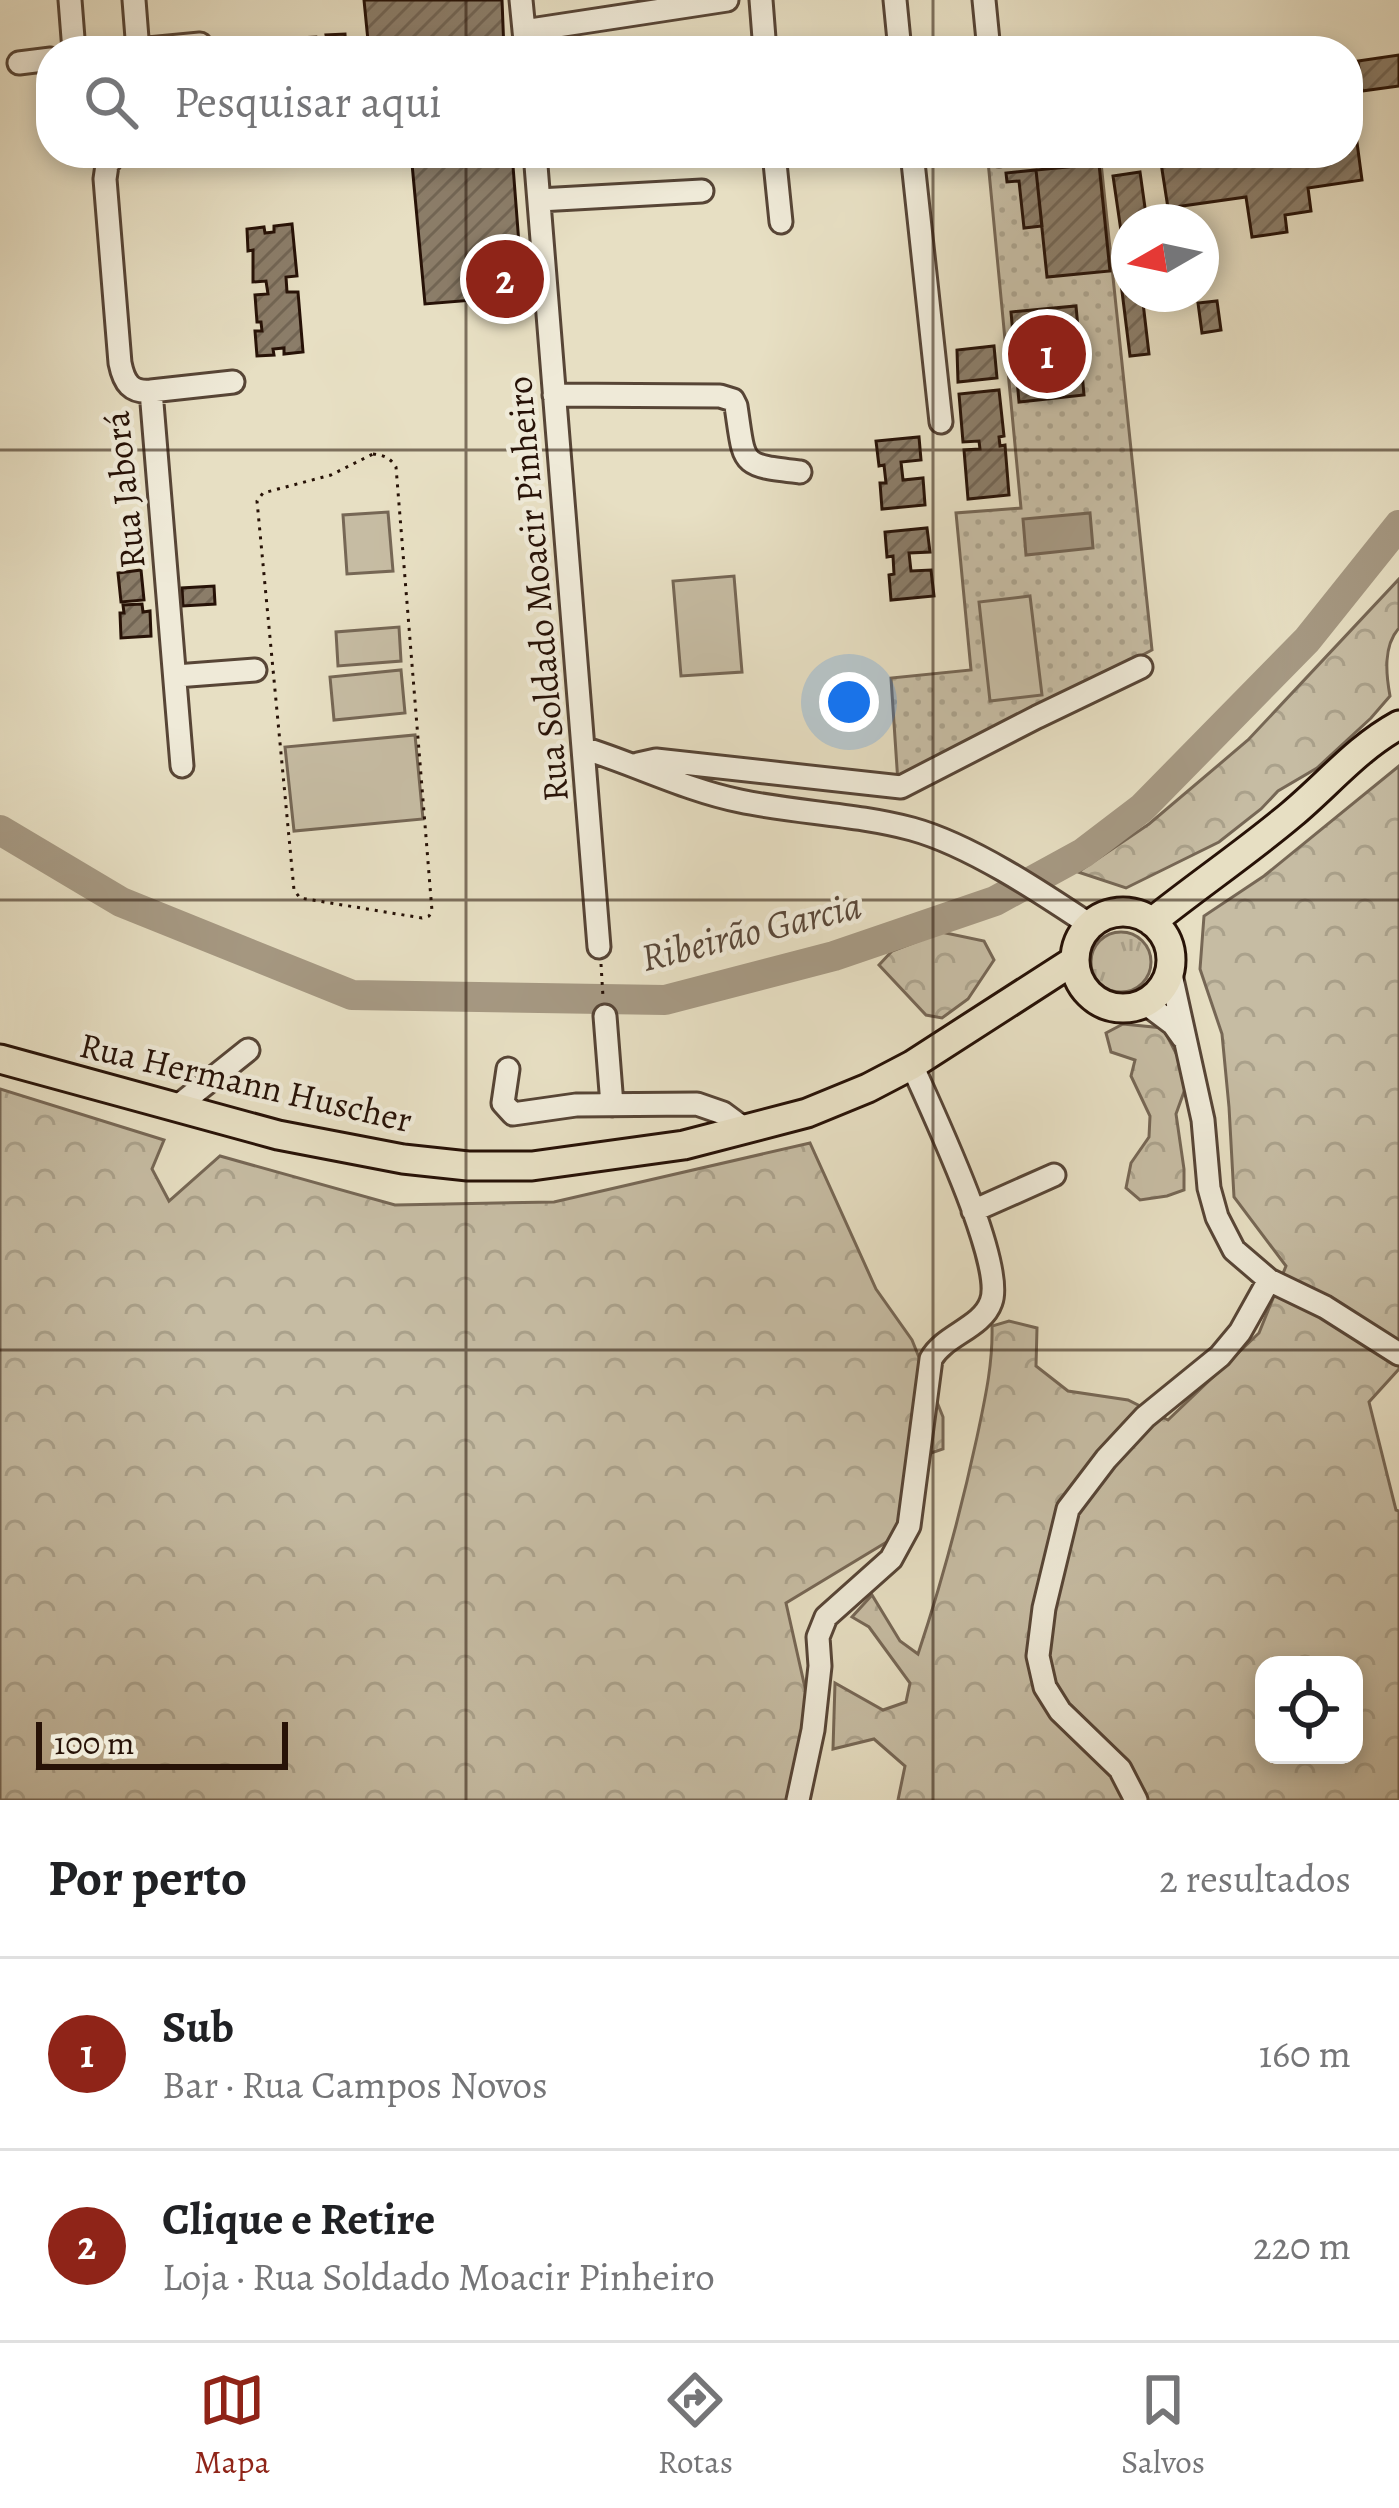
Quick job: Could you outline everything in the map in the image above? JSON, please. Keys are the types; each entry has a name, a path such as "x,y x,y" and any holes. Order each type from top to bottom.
{"main road":[{"path":"1152,922 1296,811 1357,753 1399,725"},
{"path":"1127,912 1152,922 1168,943 1170,970 1161,989 1145,1003 1124,1009 1098,1002 1078,977 1079,941 1090,925 1114,913 1127,912"},
{"name":"Rua Hermann Huscher","path":"0,1059 278,1135 404,1160 532,1166 684,1145 807,1113 912,1065 1075,960"},
{"name":"Rua Hermann Huscher","path":"1016,998 1087,993"}],"street":[{"path":"70,0 73,36"},
{"path":"134,0 137,36"},
{"path":"521,0 525,36"},
{"path":"550,36 728,0"},
{"path":"761,0 765,36"},
{"path":"895,0 899,36"},
{"path":"984,0 988,36"},
{"path":"19,63 36,61"},
{"name":"Rua Jaborá","path":"107,168 120,363 129,387 151,391 182,766"},
{"name":"Rua Soldado Moacir Pinheiro","path":"536,168 599,947"},
{"path":"776,168 781,222"},
{"path":"914,168 941,422"},
{"path":"538,200 702,191"},
{"path":"151,391 233,382"},
{"path":"554,395 720,396 733,400 745,456 757,467 800,472"},
{"path":"633,765 656,760 901,787 1141,668"},
{"path":"176,676 255,670"},
{"path":"583,748 740,801 830,813 935,836 1090,925"},
{"path":"1170,970 1203,1120 1209,1188 1234,1250 1269,1280 1325,1306 1399,1354"},
{"path":"1145,1003 1173,1024 1187,1043"},
{"path":"605,1016 612,1105"},
{"path":"178,1106 248,1050"},
{"path":"798,1800 813,1730 818,1637 826,1617 891,1559 909,1526 931,1359 991,1305 993,1275 973,1211 912,1065"},
{"path":"508,1069 503,1102 513,1114 576,1105 698,1104 723,1113 746,1130"},
{"path":"973,1211 1054,1175"},
{"path":"1136,1800 1120,1768 1060,1711 1045,1687 1038,1656 1044,1608 1068,1509 1145,1417 1220,1356 1240,1332 1269,1280"}],"path":[{"path":"373,454 381,454 396,467 433,911 422,918 300,898 294,890 257,501 263,493 332,476 373,454"},
{"path":"599,947 605,1016"}],"green space":[{"path":"989,168 1102,168 1111,312 1117,312 1152,650 898,783 891,678 971,670 956,513 1021,508"},
{"path":"388,512 393,571 347,574 343,515"},
{"path":"734,576 742,672 681,676 673,581"},
{"path":"1399,579 1399,628 1387,660 1390,696 1317,768 1278,791 1219,842 1126,888 1078,872 1149,824 1248,740"},
{"path":"1030,596 1042,695 990,701 979,602"},
{"path":"399,627 401,661 338,666 336,632"},
{"path":"401,670 405,713 334,720 330,677"},
{"path":"415,735 423,819 294,831 285,747"},
{"path":"1399,766 1399,1369 1369,1402 1399,1511 1399,1800 898,1800 905,1766 874,1739 833,1749 835,1683 883,1710 906,1702 910,1683 869,1627 852,1617 872,1595 900,1641 918,1654 971,1465 988,1382 992,1326 1009,1321 1037,1328 1036,1366 1068,1391 1128,1400 1168,1420 1259,1333 1286,1266 1234,1197 1222,1034 1200,969 1204,916 1264,876"},
{"path":"941,932 984,941 994,960 968,999 942,1018 926,1015 879,965 892,951"},
{"path":"1121,932 1142,941 1151,962 1142,983 1121,992 1100,983 1091,962 1100,941"},
{"path":"1123,1024 1163,1028 1179,1059 1185,1089 1176,1114 1184,1190 1167,1196 1140,1200 1126,1188 1131,1163 1149,1137 1150,1116 1131,1076 1135,1060 1111,1052 1106,1033"},
{"path":"0,1089 164,1140 152,1169 169,1201 220,1156 395,1205 554,1202 810,1143 876,1289 912,1340 943,1417 943,1449 925,1455 895,1537 786,1603 812,1719 790,1800 0,1800"}],"shaded area":[{"path":"1090,513 1093,548 1026,555 1023,519"}],"building":[{"path":"364,0 502,0 503,36 368,36"},
{"path":"1399,55 1399,86 1363,91 1363,60"},
{"path":"412,168 513,168 523,296 425,304"},
{"path":"1099,168 1110,271 1047,277 1036,170"},
{"path":"1162,168 1360,168 1362,180 1308,188 1311,211 1285,215 1287,232 1252,237 1246,197 1167,204"},
{"path":"1036,170 1042,226 1024,228 1019,181 1007,182 1006,173"},
{"path":"1140,172 1144,204 1117,204 1113,176"},
{"path":"292,224 297,276 286,277 287,292 298,292 303,352 284,354 284,348 273,349 274,355 257,356 255,331 262,331 255,295 268,294 266,281 253,282 247,229 264,227 265,233 274,232 274,226"},
{"path":"1076,306 1084,395 1019,402 1011,312"},
{"path":"1125,312 1144,312 1149,354 1130,356"},
{"path":"1199,312 1219,312 1221,330 1202,333"},
{"path":"994,346 997,378 958,382 957,350"},
{"path":"999,390 1004,436 999,437 1000,446 1005,445 1009,495 968,499 964,450 980,449 979,441 963,442 959,394"},
{"path":"919,437 921,460 901,462 903,480 923,478 925,505 882,509 880,483 886,483 876,441"},
{"path":"927,528 930,552 909,553 911,571 931,570 934,596 891,600 893,556 887,557 885,532"},
{"path":"141,570 144,600 121,602 118,573"},
{"path":"214,586 215,604 183,606 182,588"},
{"path":"142,604 143,612 150,611 151,636 121,638 123,605"}],"waterway":[{"name":"Ribeirão Garcia","path":"0,830 121,902 352,995 665,1000 834,956 995,901 1083,853 1142,808 1307,640 1399,525"}],"place":[{"name":"Clique e Retire","path":"505,279"},
{"name":"Sub","path":"1047,354"}]}
